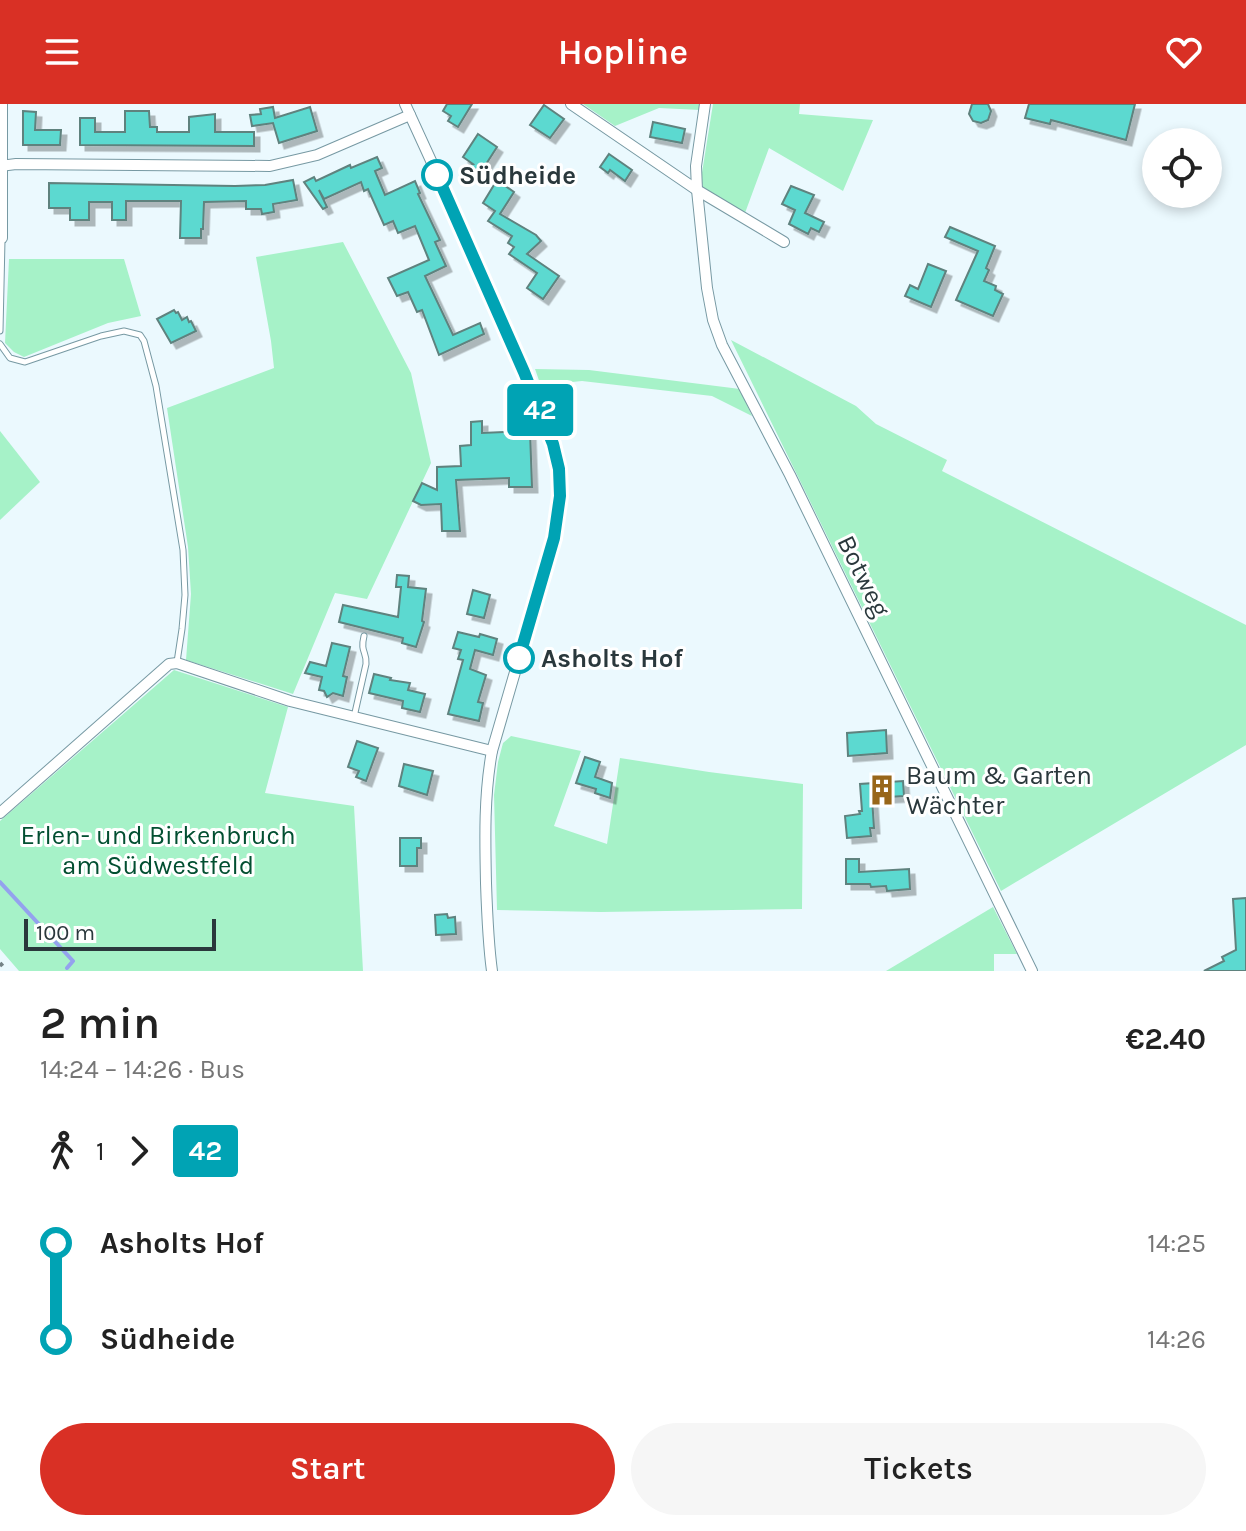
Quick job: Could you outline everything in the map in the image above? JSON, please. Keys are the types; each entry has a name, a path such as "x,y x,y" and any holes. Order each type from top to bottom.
{"street":[{"path":"2,104 2,238"},
{"path":"405,104 482,272 553,444 559,469 559,505 554,538 492,751 484,809 492,971"},
{"path":"571,104 697,190 784,242"},
{"name":"Botweg","path":"705,104 696,166 697,190 711,309 725,354 790,475 1032,971"},
{"path":"1,166 270,166 317,155 410,115"},
{"path":"0,813 169,664 177,663 290,701 492,751"}],"lane":[{"path":"0,331 2,238"},
{"path":"0,344 10,358 25,362 124,331 140,335 144,341 156,386 183,550 185,595 177,663"},
{"path":"354,718 367,659 362,648 364,636"}],"green space":[{"path":"583,104 701,104 700,110 659,108 615,126"},
{"path":"713,104 800,104 799,114 873,120 843,191 769,148 745,213 703,187 701,179"},
{"path":"343,242 411,373 431,463 367,599 335,593 293,694 186,660 191,594 188,547 167,408 274,368 256,257"},
{"path":"9,259 124,259 141,316 108,323 24,357 5,343"},
{"path":"731,340 856,406 876,424 947,460 942,471 1246,625 1246,745 1001,891"},
{"path":"535,369 589,370 740,389 752,416 712,396 582,381 562,383 543,392"},
{"path":"0,431 40,482 0,520"},
{"name":"Erlen- und Birkenbruch am Südwestfeld","path":"174,670 288,707 265,793 354,806 363,971 19,971 0,949 0,821"},
{"path":"511,736 581,751 554,826 607,844 620,758 803,784 802,909 497,910 494,795 503,743"},
{"path":"993,907 1017,954 994,954 994,971 886,971"}],"building":[{"path":"447,104 472,104 458,127 448,121 451,116 443,111"},
{"path":"972,104 988,104 991,111 988,120 981,123 973,121 969,114"},
{"path":"1029,104 1135,104 1126,140 1051,120 1050,124 1025,118"},
{"path":"544,105 564,119 550,138 530,125"},
{"path":"273,107 275,118 310,107 317,131 279,143 273,123 252,126 250,115 261,114 260,109"},
{"path":"23,111 36,112 35,130 61,130 60,145 23,145"},
{"path":"125,111 149,111 150,127 157,127 157,132 189,132 189,117 215,114 215,132 254,132 254,146 80,145 80,118 95,118 95,132 125,132"},
{"path":"653,122 685,129 682,143 650,137"},
{"path":"478,134 497,147 479,175 466,166 473,164 463,157"},
{"path":"609,154 632,170 625,181 600,167"},
{"path":"377,157 382,168 375,171 385,195 415,181 440,240 435,242 446,266 425,276 453,335 480,323 484,334 439,355 422,310 417,312 408,292 397,296 388,278 429,260 415,226 398,233 393,221 384,225 368,189 364,191 361,182 324,199 319,190 327,207 323,209 304,182 314,177 316,181 350,165 351,168"},
{"path":"293,180 297,200 273,204 274,212 262,214 261,209 246,209 246,201 204,202 201,238 180,238 181,201 126,201 126,220 112,220 112,202 89,202 89,220 70,220 70,208 49,208 49,183 235,186"},
{"path":"497,180 514,192 500,214 536,235 541,241 527,254 559,276 543,299 527,288 537,273 509,254 514,247 508,243 512,236 488,221 495,211 483,203"},
{"path":"791,186 814,195 805,213 824,222 819,232 811,228 808,234 789,224 795,210 782,204"},
{"path":"950,227 995,246 984,281 996,286 995,290 1003,294 993,316 956,300 978,251 945,237"},
{"path":"928,264 946,271 931,307 905,296 910,285 918,289"},
{"path":"174,310 182,320 187,317 196,331 171,343 157,319"},
{"path":"482,421 482,433 530,431 532,487 509,487 509,478 456,480 460,531 442,531 441,504 421,505 413,501 422,483 437,490 437,467 461,466 460,446 471,445 471,422"},
{"path":"397,575 409,576 408,587 426,589 424,622 416,647 402,643 403,638 339,622 343,605 398,617 401,587 396,587"},
{"path":"473,590 490,595 484,618 467,614"},
{"path":"458,632 497,639 493,655 475,650 470,669 486,675 478,702 483,703 479,721 448,714 463,660 458,659 461,650 453,648"},
{"path":"332,643 350,647 343,676 347,677 343,696 333,693 327,697 324,691 319,690 322,677 305,673 310,662 326,666"},
{"path":"374,674 410,683 408,690 425,694 420,712 402,708 403,701 369,693"},
{"path":"886,730 887,753 848,756 847,733"},
{"path":"357,741 378,748 366,781 356,777 359,771 348,767"},
{"path":"585,757 600,762 595,777 612,783 610,798 595,793 596,789 576,783"},
{"path":"404,764 433,771 427,795 399,786"},
{"path":"903,781 904,796 872,798 874,828 870,828 871,836 847,838 845,816 862,811 860,784"},
{"path":"400,838 421,838 421,848 417,848 417,866 400,866"},
{"path":"846,859 859,859 859,872 909,869 910,889 887,891 886,886 846,884"},
{"path":"1246,898 1246,971 1204,971 1224,961 1222,957 1236,950 1233,899"},
{"path":"447,914 448,918 455,917 456,934 436,935 435,915"}],"waterway":[{"path":"0,882 73,961 67,968"}],"railway":[{"path":"0,963 7,971"}],"bus line":[{"name":"42","path":"437,175 524,372 553,444 559,469 559,515 519,658"}],"place":[{"name":"Südheide","path":"437,175"},
{"name":"Asholts Hof","path":"519,658"},
{"name":"Baum & Garten Wächter","path":"882,790"}]}
